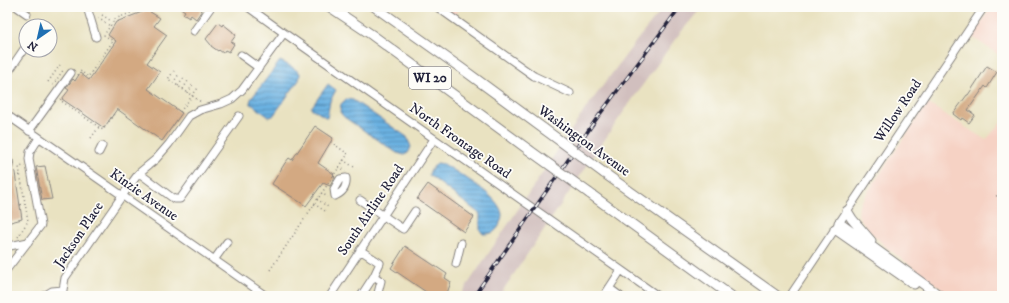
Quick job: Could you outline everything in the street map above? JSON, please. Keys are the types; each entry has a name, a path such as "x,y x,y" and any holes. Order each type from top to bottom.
{"main road":[{"name":"WI 20","path":"330,7 372,35 730,296"},
{"name":"Washington Avenue","path":"375,7 777,296"},
{"path":"847,211 881,253"},
{"path":"837,226 881,253 940,296"},
{"path":"837,226 930,296"}],"street":[{"path":"17,7 27,14"},
{"path":"88,7 96,38"},
{"name":"North Frontage Road","path":"248,7 656,295"},
{"name":"Washington Avenue","path":"437,7 534,76 570,93"},
{"name":"Willow Road","path":"790,296 984,7"},
{"path":"194,30 208,8"},
{"name":"Jackson Place","path":"44,296 52,291 62,293 65,278 122,196 139,173 156,159 189,116 200,110 232,99 242,90 284,33"},
{"path":"241,55 259,68"},
{"path":"7,74 18,58"},
{"path":"29,131 74,75"},
{"name":"Kinzie Avenue","path":"7,115 266,296"},
{"path":"139,173 174,199 180,199 239,116"},
{"path":"7,269 41,225 29,159 30,152 39,138"},
{"name":"South Airline Road","path":"330,296 434,139"},
{"path":"360,200 403,229 415,211"},
{"path":"10,246 28,242"},
{"path":"214,260 227,242"},
{"path":"456,264 462,243"},
{"path":"360,250 380,263 374,276 361,296"},
{"path":"604,296 621,270"},
{"path":"374,276 381,281 378,293"},
{"path":"609,288 620,296"}],"path":[{"path":"74,75 81,71 88,77 113,41 104,35 115,19 146,7"},
{"path":"448,7 456,7"},
{"path":"102,15 113,22"},
{"path":"98,18 110,26"},
{"path":"48,82 60,65"},
{"path":"53,85 64,69"},
{"path":"174,71 168,79 202,103"},
{"path":"173,83 179,74"},
{"path":"178,86 184,78"},
{"path":"183,89 188,81"},
{"path":"188,93 193,84"},
{"path":"180,112 198,88"},
{"path":"65,94 60,100 103,130 114,114"},
{"path":"91,138 99,127"},
{"path":"270,270 348,154 330,142"},
{"path":"343,160 354,167"},
{"path":"17,239 28,221 19,167"},
{"path":"339,167 349,173"},
{"path":"15,176 21,175"},
{"path":"321,193 334,198"},
{"path":"996,196 1002,195"},
{"path":"317,199 328,206"},
{"path":"20,205 25,204"},
{"path":"314,204 325,211"}],"shaded area":[{"path":"437,7 461,7 453,18"},
{"path":"664,7 702,7 676,38 620,117 499,296 460,296 584,111 637,40"},
{"path":"991,7 1002,7 1002,57 972,37"},
{"path":"927,103 986,140 1002,121 1002,296 951,296 887,248 868,230 858,215 859,205"}],"water":[{"path":"280,61 300,73 299,80 273,116 269,117 250,103 251,99"},
{"path":"328,84 336,90 330,101 327,118 311,108"},
{"path":"346,99 353,100 407,137 411,147 408,153 404,155 397,153 344,117 340,112 341,104"},
{"path":"437,163 444,164 469,180 494,200 502,214 499,226 494,232 483,234 480,230 480,214 429,175 430,171"}],"building":[{"path":"179,7 198,7 202,10 196,19 191,15 189,18 183,14 185,11"},
{"path":"147,10 160,18 154,26 167,35 147,63 160,72 148,89 182,113 162,141 117,109 104,128 62,99 69,90 66,88 73,79 75,81 80,73 89,80 116,41 108,35 116,22"},
{"path":"218,23 222,26 223,24 236,35 231,42 234,44 229,52 225,50 223,53 219,50 218,51 211,46 206,39"},
{"path":"987,66 997,72 987,88 985,86 968,110 975,115 969,123 962,118 961,120 953,114 968,95"},
{"path":"315,126 333,138 318,163 334,174 333,175 335,177 330,186 323,183 306,206 272,184 285,163 289,158 292,160"},
{"path":"13,160 22,219 7,223 7,161"},
{"path":"45,166 52,199 42,200 36,167"},
{"path":"428,184 474,217 464,232 417,199"},
{"path":"405,246 447,274 445,278 451,282 446,296 432,296 391,268"}],"railway":[{"path":"474,296 597,118 680,7"}]}
